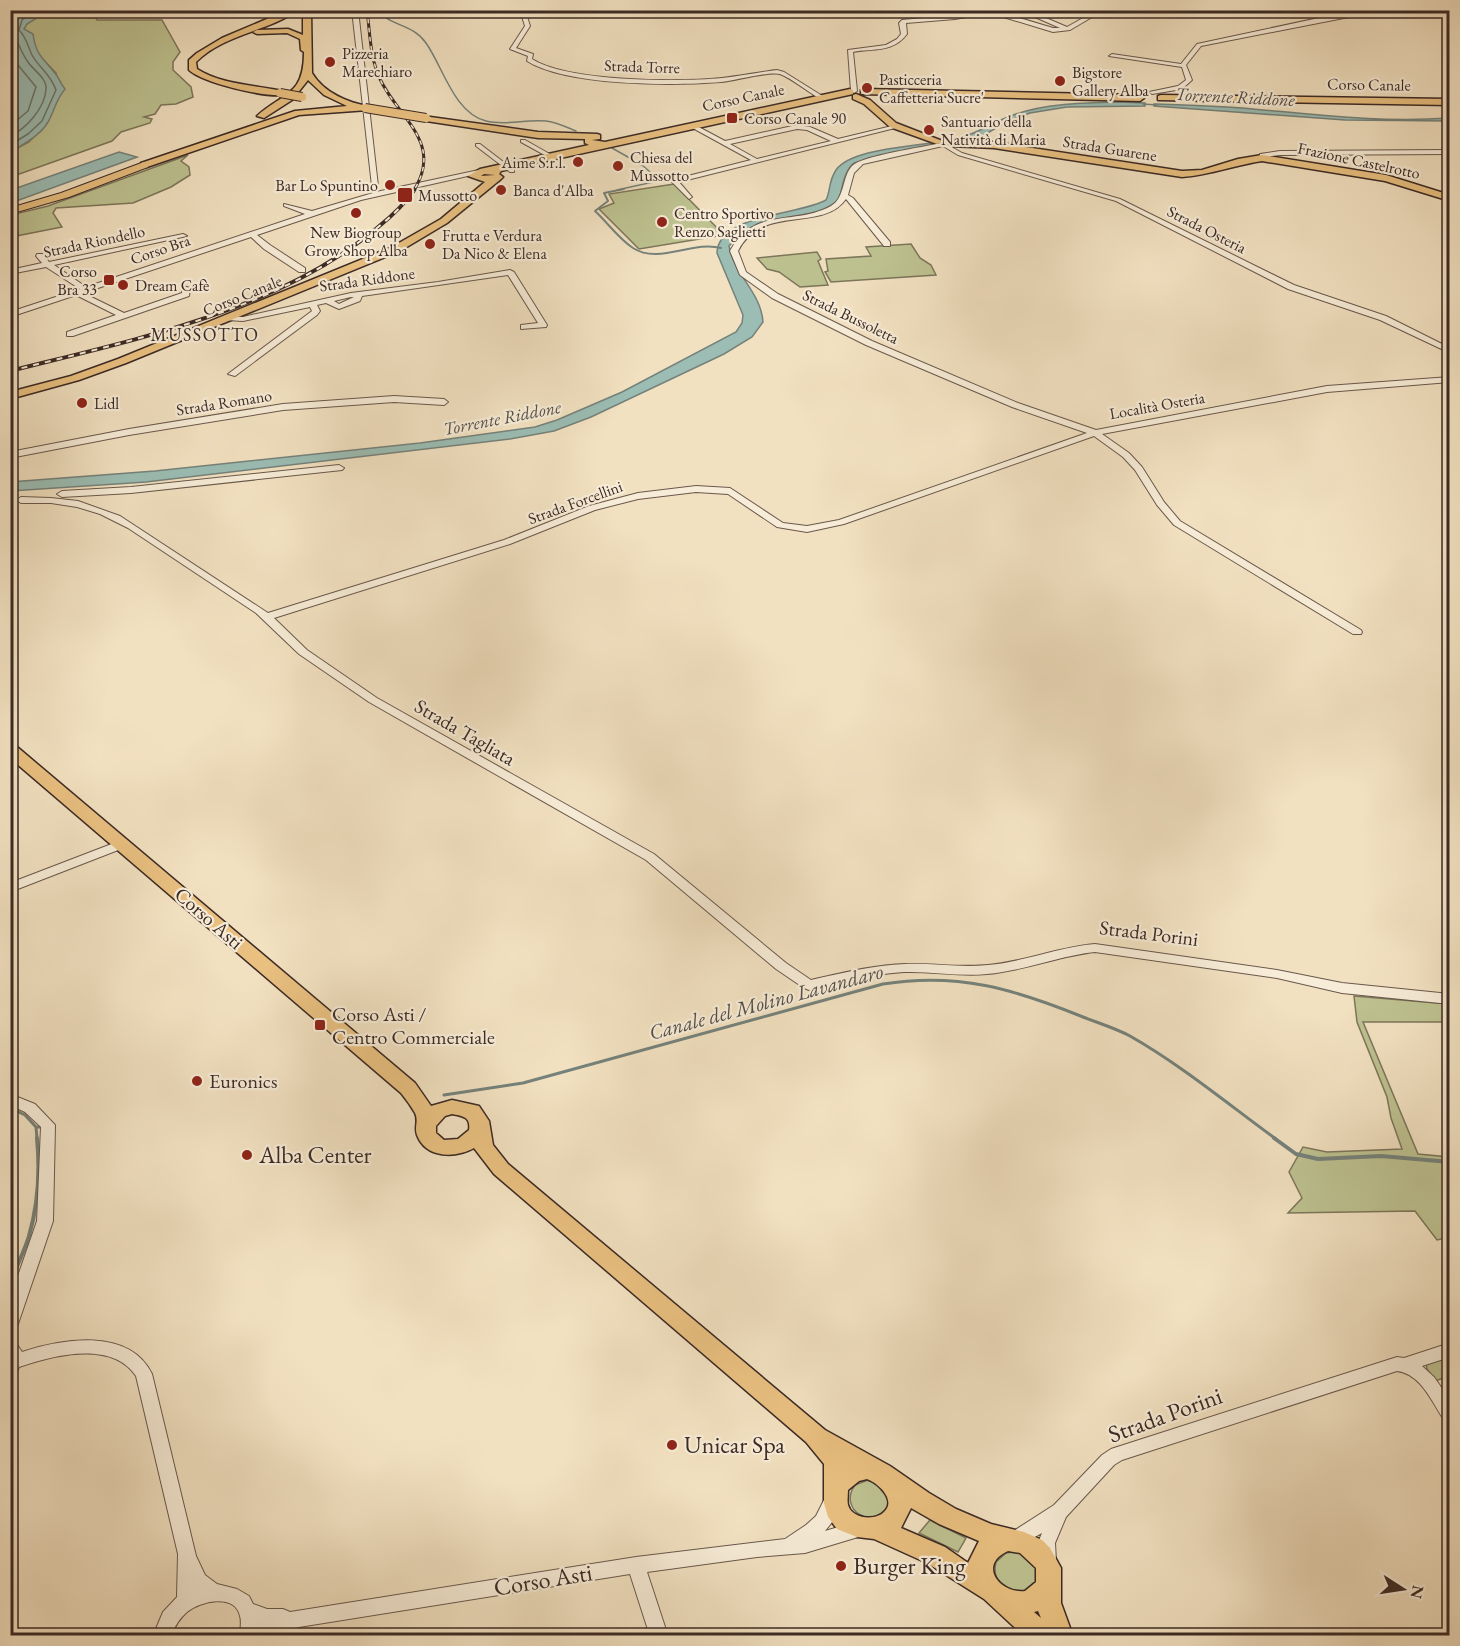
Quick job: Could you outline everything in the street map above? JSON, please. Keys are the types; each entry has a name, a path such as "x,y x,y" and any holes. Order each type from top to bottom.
{"highway":[{"path":"10,211 65,195 144,165"}],"main road":[{"path":"295,10 198,55 192,62 194,70 202,76 223,83 359,107 512,132 569,138 588,143 605,142"},
{"path":"144,165 256,119 279,107 301,88 308,73 307,10"},
{"path":"211,48 254,33 282,31 302,36 308,56"},
{"path":"308,73 316,86 325,93 359,107"},
{"name":"Corso Canale","path":"10,396 100,370 404,245 444,221 478,182 509,169 588,143 672,130 821,98 886,92 1120,96 1161,94 1180,97 1449,102"},
{"name":"Strada Guarene","path":"859,95 896,127 945,144 994,145 1182,174 1203,173 1241,161 1262,158"},
{"path":"144,165 298,113 359,107"},
{"name":"Frazione Castelrotto","path":"1262,158 1386,178 1449,198"},
{"name":"Corso Canale","path":"478,182 497,178 509,169"},
{"path":"478,182 498,173 497,178"},
{"name":"Corso Asti","path":"10,748 408,1088 447,1108"},
{"name":"Corso Asti","path":"408,1088 425,1112 427,1121"},
{"path":"479,1129 472,1139 460,1146 446,1147 434,1144 426,1135 427,1121 431,1115 447,1108 457,1107 472,1111 480,1123 479,1129 484,1147 501,1169"},
{"path":"460,1146 501,1169 814,1435 831,1454 837,1468 836,1490 839,1513 853,1525 869,1528 936,1555 994,1594 1043,1635"},
{"path":"814,1435 884,1476 935,1512 975,1530 1034,1547 1047,1574 1048,1603 1060,1635"},
{"path":"836,1490 852,1471 884,1476 901,1501 899,1511 893,1519 869,1528"},
{"path":"1011,1540 989,1547 980,1563 983,1582 994,1594 1023,1603 1034,1600 1042,1593 1047,1574"}],"street":[{"path":"355,10 378,191"},
{"name":"Strada Torre","path":"522,10 529,23 513,49 531,55 529,60 532,64 552,71 588,78 685,82 722,80 780,72 821,98"},
{"path":"1031,10 1037,16 1069,28"},
{"path":"859,95 850,51 886,47 898,42 904,34 902,23 904,21 955,17 982,12 1001,14 1053,30 1064,31 1102,10"},
{"path":"1183,65 1199,45 1354,14 1360,10"},
{"path":"1112,56 1183,65"},
{"path":"1161,94 1180,88 1189,81 1183,65"},
{"path":"691,125 755,160"},
{"path":"725,143 797,127 808,128 836,141"},
{"path":"689,197 674,181 896,127"},
{"path":"523,141 549,157"},
{"path":"887,244 851,198 845,196 845,184 858,164 878,157 945,144"},
{"name":"Strada Osteria","path":"945,144 960,154 1118,200 1291,287 1383,318 1449,351"},
{"path":"478,146 509,169"},
{"path":"1262,158 1262,155 1280,153 1449,152"},
{"name":"Corso Bra","path":"10,315 378,191 400,190 460,176 478,182"},
{"name":"Strada Bussoletta","path":"845,196 840,204 831,209 765,225 741,237 734,251 743,273 775,296 869,343 1015,405 1094,432"},
{"path":"286,205 313,214"},
{"path":"252,234 302,270"},
{"name":"Strada Riondello","path":"10,272 183,236"},
{"path":"40,256 47,264 86,290"},
{"name":"Strada Riddone","path":"229,318 243,319 326,300 339,307 357,299 360,294 510,272 543,325 524,327"},
{"path":"70,334 186,294 186,288"},
{"path":"76,293 124,316"},
{"path":"272,301 284,308"},
{"path":"231,374 314,313 316,310 312,303"},
{"name":"Località Osteria","path":"1094,432 1327,389 1449,379"},
{"name":"Strada Romano","path":"10,455 129,432 283,407 394,399 444,402"},
{"name":"Località Osteria","path":"1094,432 1126,455 1139,469 1160,503 1177,523 1357,632"},
{"name":"Strada Forcellini","path":"267,617 507,543 616,500 696,489 730,490 780,525 807,529 841,522 1094,432"},
{"name":"Strada Tagliata","path":"16,500 339,468"},
{"name":"Strada Tagliata","path":"79,503 131,490"},
{"path":"79,503 88,493"},
{"path":"103,510 102,504 112,495"},
{"name":"Strada Tagliata","path":"16,500 79,503 103,510 173,552 267,617 303,652 373,700 650,857 809,986"},
{"path":"10,888 122,844"},
{"name":"Strada Porini","path":"809,986 856,974 902,968 984,971 1068,951 1095,948 1277,974 1342,988 1449,999"},
{"path":"10,1099 30,1108 48,1125 45,1221 10,1324"},
{"path":"15,1359 100,1347 121,1351 139,1364 144,1374 187,1554 199,1581 213,1592"},
{"name":"Strada Porini","path":"1011,1540 1060,1511 1108,1460 1128,1449 1397,1364 1407,1364 1449,1350"},
{"path":"1407,1364 1416,1368 1449,1414"},
{"name":"Corso Asti","path":"788,1546 820,1525 829,1514 836,1490"},
{"name":"Strada Porini","path":"1047,1574 1046,1543 1060,1511"},
{"name":"Corso Asti","path":"257,1635 270,1626 299,1618 636,1565 805,1545 869,1528"},
{"path":"186,1601 187,1554"},
{"path":"636,1565 659,1635"},
{"path":"162,1635 168,1619 186,1601 198,1594 213,1592 234,1596 248,1611 251,1622 249,1635"},
{"name":"Corso Asti","path":"248,1611 267,1618 299,1618"}],"green space":[{"path":"48,10 100,11 95,16 97,20 162,20 180,52 173,62 173,70 191,87 193,97 176,104 161,105 155,114 144,117 152,119 150,123 121,132 112,141 11,177 10,152 29,142 47,123 55,104 58,82 56,73 37,53 24,29 26,24"},
{"path":"188,155 181,161 189,167 190,175 171,187 133,203 56,208 53,213 62,227 11,237 11,215 48,206"},
{"name":"Centro Sportivo Renzo Saglietti","path":"674,184 724,235 639,249 599,209 614,203 609,194"},
{"path":"911,244 920,258 931,265 936,275 831,282 825,272 828,271 826,259 871,256 866,247"},
{"path":"817,252 821,259 818,261 828,285 800,287 779,272 767,269 757,258"},
{"path":"1354,996 1449,1004 1449,1022 1363,1022 1418,1154 1449,1157 1449,1242 1446,1238 1437,1240 1415,1211 1288,1213 1302,1198 1289,1172 1303,1147 1327,1152 1402,1149 1391,1118 1387,1097 1357,1022"},
{"path":"1449,1355 1449,1376 1435,1381 1426,1364"},
{"path":"868,1480 882,1484 891,1501 884,1511 876,1516 867,1517 854,1510 851,1494 855,1485"},
{"path":"930,1520 966,1538 958,1552 919,1533"},
{"path":"1006,1553 1020,1553 1037,1567 1036,1581 1027,1590 1008,1588 1002,1585 996,1575 996,1562"}],"water":[{"path":"11,10 48,11 27,24 24,29 33,34 38,51 65,89 45,127 11,152"},
{"path":"1145,103 1145,106 1067,107 1030,113 1008,121 979,138 954,142 950,139 968,135 1028,110 1067,104"},
{"path":"1154,104 1242,108 1371,119 1449,118 1449,121 1345,120 1154,106"},
{"path":"930,143 934,145 854,163 845,175 839,199 828,207 771,221 742,234 729,246 736,266 753,292 761,311 763,322 752,337 724,354 591,417 554,431 510,439 146,482 11,491 10,482 155,471 420,443 535,427 557,420 622,392 736,332 742,323 743,315 717,253 721,240 731,230 762,217 826,200 836,170 853,158 879,150"},
{"path":"119,152 137,157 11,203 11,190"}],"waterway":[{"path":"378,10 389,20 414,32 426,43 457,99 475,116 486,121 508,123 546,121 576,131"},
{"name":"Torrente Riddone","path":"1143,104 1157,105"},
{"path":"612,148 642,165 657,178 653,182 617,190"},
{"path":"624,189 604,193 608,201 595,211 633,248 643,253 654,254 710,246 721,248"},
{"name":"Canale del Molino Lavandaro","path":"444,1095 523,1083 883,984 936,980 1009,991 1124,1033 1186,1072 1276,1139"},
{"name":"Canale del Molino Lavandaro","path":"10,1108 25,1115 36,1127"},
{"name":"Canale del Molino Lavandaro","path":"36,1127 42,1127"},
{"path":"36,1127 37,1139"},
{"path":"10,1285 32,1224 38,1175 37,1138"},
{"name":"Canale del Molino Lavandaro","path":"1274,1138 1296,1154 1318,1159 1381,1156 1450,1162"}],"railway":[{"path":"367,10 374,63 380,79 415,131 421,144 424,158 422,173 414,190"},
{"path":"10,371 154,334 250,302 338,257 388,219 415,189"}],"place":[{"name":"Pizzeria Marechiaro","path":"330,62"},
{"name":"Bigstore Gallery Alba","path":"1060,81"},
{"name":"Pasticceria Caffetteria Sucre'","path":"867,88"},
{"name":"Corso Canale 90","path":"732,118"},
{"name":"Santuario della Natività di Maria","path":"929,130"},
{"name":"Aime S.r.l.","path":"578,162"},
{"name":"Chiesa del Mussotto","path":"618,166"},
{"name":"Bar Lo Spuntino","path":"390,185"},
{"name":"Banca d'Alba","path":"501,190"},
{"name":"Mussotto","path":"405,195"},
{"name":"New Biogroup Grow Shop Alba","path":"356,213"},
{"name":"Centro Sportivo Renzo Saglietti","path":"662,222"},
{"name":"Frutta e Verdura Da Nico & Elena","path":"430,244"},
{"name":"Corso Bra 33","path":"109,280"},
{"name":"Dream Cafè","path":"123,285"},
{"name":"Lidl","path":"82,403"},
{"name":"Corso Asti / Centro Commerciale","path":"320,1025"},
{"name":"Euronics","path":"197,1081"},
{"name":"Alba Center","path":"247,1155"},
{"name":"Unicar Spa","path":"672,1445"},
{"name":"Burger King","path":"841,1566"}],"district":[{"name":"MUSSOTTO","path":"205,335"}]}
